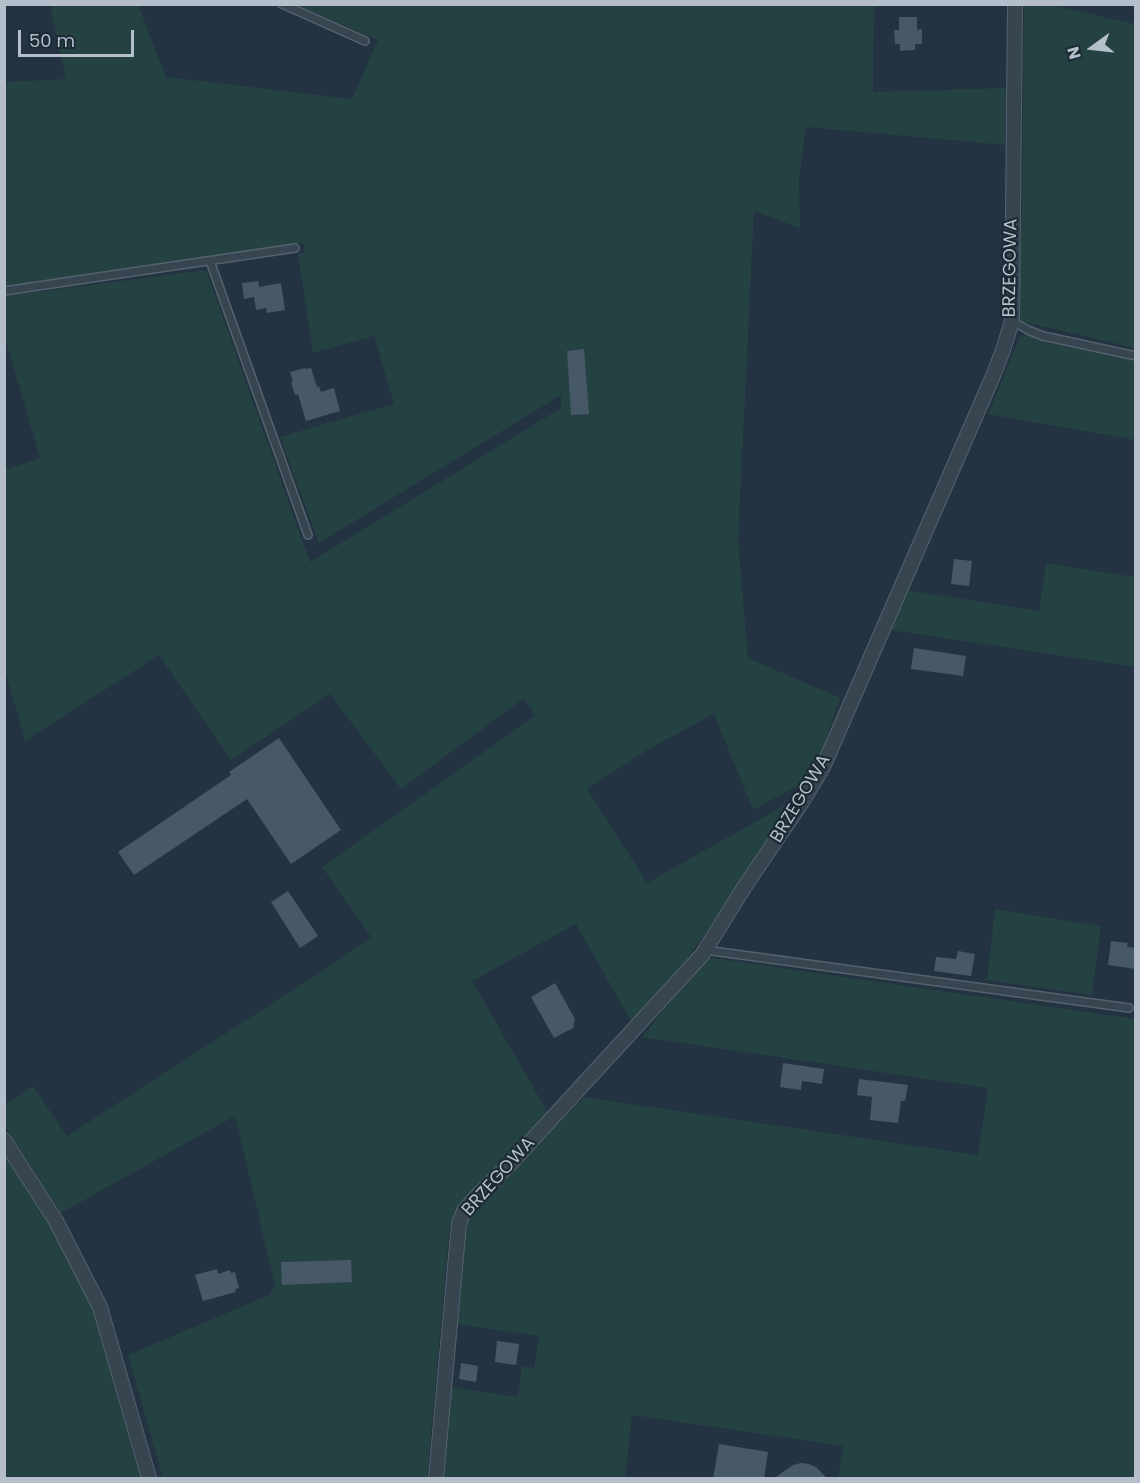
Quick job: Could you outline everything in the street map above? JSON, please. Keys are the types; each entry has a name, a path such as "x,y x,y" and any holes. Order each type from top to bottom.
{"street":[{"name":"BRZEGOWA","path":"436,1479 459,1223 464,1211 686,973 705,950 802,802 823,767 1003,350 1012,321 1015,4"},
{"path":"4,1140 56,1221 100,1307 149,1479"}],"lane":[{"path":"282,4 365,41"},
{"path":"4,291 295,248"},
{"path":"210,261 308,535"},
{"path":"1012,321 1043,336 1136,356"},
{"path":"705,950 1129,1008"}],"green space":[{"path":"874,4 873,92 1006,88 1005,145 806,127 799,180 800,228 754,211 738,539 748,658 840,698 815,770 808,780 753,810 714,714 647,750 587,789 647,883 799,797 681,968 632,1023 576,924 472,981 548,1113 450,1221 427,1478 163,1478 128,1355 269,1295 275,1285 235,1116 61,1213 5,1126 5,1105 33,1086 67,1136 371,937 322,867 536,715 523,699 401,789 330,694 231,760 159,655 25,741 5,670 5,470 40,458 5,337 5,296 206,270 310,562 561,408 561,395 319,543 280,437 394,404 374,336 313,353 298,254 305,253 303,243 6,286 4,280 4,82 66,79 50,5 138,5 166,77 352,99 378,40 297,5"},
{"path":"1024,5 1052,5 1135,24 1135,348 1019,321"},
{"path":"1028,333 1044,342 1135,361 1135,440 988,414 1020,337"},
{"path":"1046,563 1135,577 1135,667 891,630 907,590 1039,611"},
{"path":"995,909 1101,926 1092,995 987,980"},
{"path":"707,957 1135,1019 1135,1478 838,1478 843,1446 632,1415 625,1478 442,1478 449,1387 518,1397 522,1366 534,1368 539,1336 455,1324 464,1224 584,1097 978,1155 988,1088 642,1037"},
{"path":"4,1154 65,1248 95,1316 140,1478 5,1478"}],"building":[{"path":"899,17 917,17 917,30 922,29 922,44 915,44 915,50 900,51 900,44 895,44 894,30 899,30"},
{"path":"258,281 259,287 281,283 285,310 267,313 266,308 256,310 254,297 244,299 242,283"},
{"path":"584,349 589,414 571,415 567,351"},
{"path":"311,368 321,392 334,388 340,411 306,421 298,394 295,395 290,372"},
{"path":"954,559 972,561 969,586 951,584"},
{"path":"914,648 966,656 963,676 911,669"},
{"path":"279,738 341,830 291,864 247,799 134,875 118,852 231,775 229,772"},
{"path":"288,891 318,936 300,948 271,902"},
{"path":"1111,941 1128,943 1127,947 1136,948 1136,969 1108,965"},
{"path":"958,951 975,954 971,976 934,971 936,957 956,959"},
{"path":"555,983 575,1019 573,1028 554,1038 531,997"},
{"path":"783,1063 824,1069 822,1084 802,1081 801,1090 780,1087"},
{"path":"859,1079 908,1085 905,1101 901,1101 898,1123 870,1120 872,1097 857,1095"},
{"path":"351,1260 352,1282 282,1285 281,1262"},
{"path":"217,1269 218,1274 230,1270 231,1273 235,1272 239,1288 235,1289 236,1292 203,1301 195,1275"},
{"path":"497,1341 519,1344 516,1365 495,1362"},
{"path":"461,1363 478,1366 476,1382 459,1379"},
{"path":"719,1444 768,1452 764,1479 713,1479"},
{"path":"801,1463 816,1467 828,1479 773,1479 793,1465"}]}
